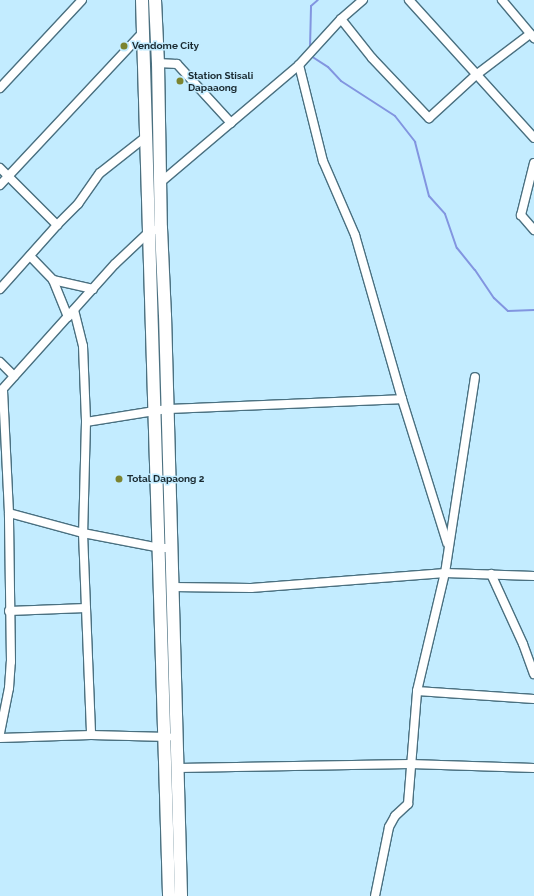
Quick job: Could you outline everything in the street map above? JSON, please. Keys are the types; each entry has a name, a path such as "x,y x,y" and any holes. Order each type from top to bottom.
{"highway":[{"path":"142,0 147,136 167,409 164,736 169,896"},
{"path":"154,0 158,63 161,182 155,230 155,411 166,548 172,587 181,896"}],"street":[{"path":"0,88 82,0"},
{"path":"161,182 299,66 341,19 363,0"},
{"path":"409,0 534,138"},
{"path":"341,19 372,58 429,118 476,75 532,36 502,0"},
{"path":"0,185 144,31"},
{"path":"158,63 177,64 231,123"},
{"path":"299,66 323,161 355,235 402,399 448,546"},
{"path":"0,289 57,225 82,200 106,167 147,136"},
{"path":"534,163 521,215 534,230"},
{"path":"0,168 57,225"},
{"path":"0,733 9,688 11,662 9,611 9,513 2,390 115,264 155,230"},
{"path":"30,256 53,280 68,317"},
{"path":"53,280 92,289"},
{"path":"74,310 83,346 86,422 83,533 91,735"},
{"path":"0,362 14,376"},
{"path":"375,896 389,827 394,816 408,804 417,691 444,573 476,377"},
{"path":"86,422 167,409 402,399"},
{"path":"9,513 83,533 166,548"},
{"path":"172,587 251,588 444,573 534,576"},
{"path":"492,574 523,644 534,674"},
{"path":"9,611 86,608"},
{"path":"417,691 534,698"},
{"path":"0,738 91,735 164,736 177,738"},
{"path":"178,768 410,764 534,768"}],"waterway":[{"path":"310,48 311,6 318,0"},
{"path":"311,56 328,67 341,81 395,116 415,142 429,196 445,214 457,248 475,270 494,298 508,311 534,310"}],"place":[{"name":"Vendome City","path":"124,46"},
{"name":"Station Stisali Dapaaong","path":"180,81"},
{"name":"Total Dapaong 2","path":"119,479"}]}
